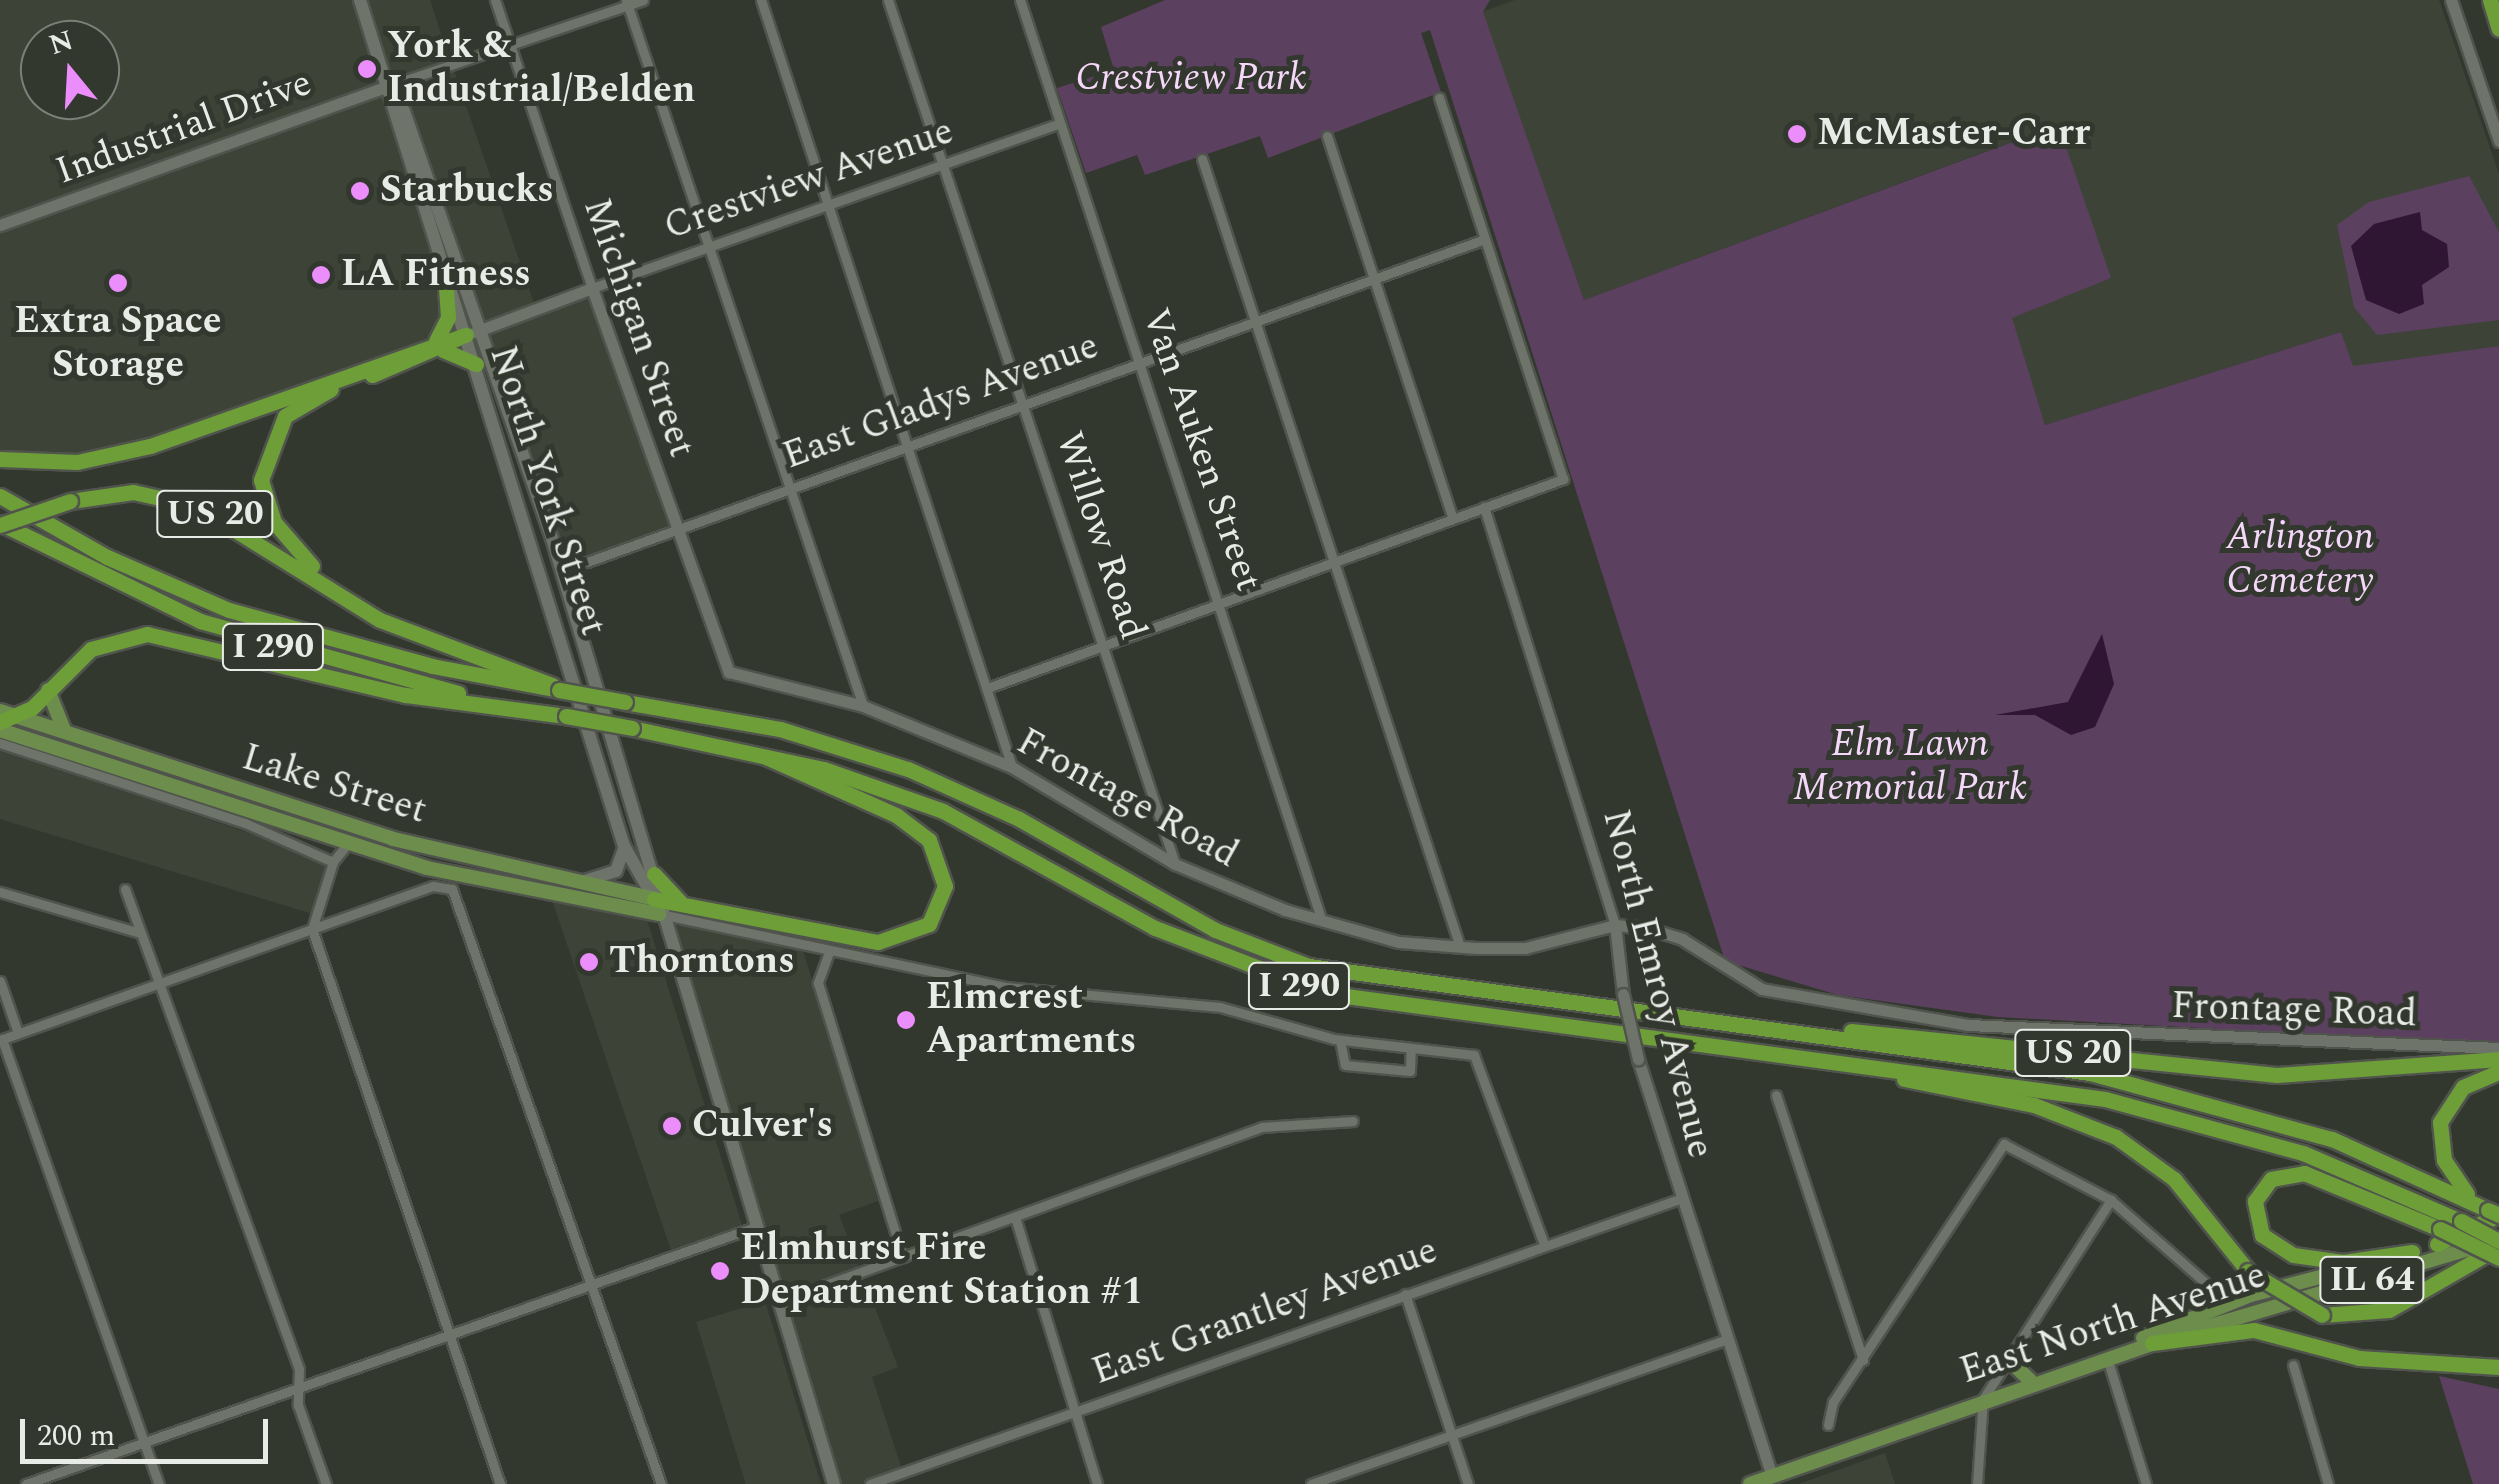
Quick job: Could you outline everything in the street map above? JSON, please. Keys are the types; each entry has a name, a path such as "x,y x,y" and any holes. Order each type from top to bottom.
{"highway":[{"path":"2490,0 2499,29"},
{"path":"439,346 448,317 445,274"},
{"path":"340,594 274,522 261,480 272,435 300,404 468,334"},
{"path":"0,459 77,462 150,446 439,346 476,364"},
{"name":"US 20","path":"0,524 70,501 133,492 196,506 427,642 535,674 559,690"},
{"name":"I 290","path":"0,496 229,610 432,666 780,729 908,768 1018,818 1201,923 1309,966 2141,1084 2332,1140 2470,1197 2496,1216"},
{"name":"I 290","path":"0,524 271,647 566,716 759,752 943,810 1155,928 1293,984 1410,1010 2031,1085 2178,1116 2303,1153 2460,1220 2499,1242"},
{"path":"5,723 48,690 91,649 146,634 406,694 566,716"},
{"path":"657,906 683,904 878,942 917,933 941,906 942,863 919,830 759,752"},
{"path":"654,874 683,904"},
{"name":"US 20","path":"1656,1018 2278,1076 2497,1060"},
{"name":"US 20","path":"1816,1060 2034,1105 2116,1137 2174,1179 2248,1271 2322,1315 2389,1310 2499,1242"},
{"path":"2470,1197 2444,1160 2440,1122 2462,1087 2497,1060"},
{"path":"2412,1252 2342,1262 2293,1255 2262,1236 2255,1200 2272,1179 2304,1173 2438,1236 2499,1258"},
{"path":"2438,1236 2496,1216"},
{"path":"2152,1343 2254,1330 2358,1358 2499,1367"}],"main road":[{"name":"North York Street","path":"360,0 390,92 390,116 654,874 657,906 834,1484"},
{"name":"North York Street","path":"390,92 404,111 476,364 624,846 657,906"},
{"path":"48,690 53,719 72,736"},
{"name":"Lake Street","path":"0,712 5,723 427,868 657,906"},
{"name":"Lake Street","path":"5,723 72,736 393,839 657,906"},
{"path":"571,882 616,871 624,846"},
{"name":"East North Avenue","path":"2106,1355 2250,1296 2412,1252 2438,1236"},
{"name":"East North Avenue","path":"1750,1484 1772,1481 1983,1398 2106,1355 2499,1242"},
{"path":"2009,1360 2031,1381"}],"street":[{"name":"Michigan Street","path":"495,0 674,530 730,672"},
{"path":"390,92 643,0"},
{"path":"761,0 990,687 1012,766"},
{"name":"Willow Road","path":"888,0 1175,864"},
{"name":"Van Auken Street","path":"1020,0 1221,603 1322,921"},
{"path":"2450,0 2499,140"},
{"path":"627,3 863,706"},
{"name":"Industrial Drive","path":"0,226 390,92"},
{"path":"990,687 1562,479 1440,98"},
{"name":"Crestview Avenue","path":"468,334 1060,123"},
{"path":"1326,136 1453,519"},
{"path":"1202,158 1337,561 1460,947"},
{"name":"East Gladys Avenue","path":"587,562 1486,239"},
{"name":"North Emroy Avenue","path":"1484,507 1615,924 1622,994 1638,1059 1772,1481"},
{"name":"Frontage Road","path":"730,672 863,706 1012,766 1175,864 1322,921 1460,947 1524,948 1615,924 1682,938 1746,984 1876,1014 2085,1034 2497,1060"},
{"path":"0,743 245,823 333,862"},
{"path":"349,842 333,862 312,930 453,1333 500,1484"},
{"path":"159,1484 1,1039 433,886 452,889 597,1282 661,1484"},
{"path":"125,889 162,982 298,1388 326,1484"},
{"path":"0,892 140,933"},
{"path":"657,906 829,952 1026,990 1220,1007 1340,1040 1474,1055 1486,1076 1544,1244"},
{"path":"829,952 818,983 903,1257"},
{"path":"0,981 18,1033"},
{"path":"1340,1040 1346,1065 1410,1072 1411,1048"},
{"path":"1776,1095 1863,1360"},
{"path":"778,1302 1262,1127 1353,1121"},
{"path":"1828,1425 1863,1360 2004,1144 2111,1200 2215,1290"},
{"name":"East Grantley Avenue","path":"870,1484 1682,1198"},
{"path":"1977,1484 1983,1398 2111,1200"},
{"path":"1015,1217 1097,1484"},
{"path":"26,1484 754,1226"},
{"path":"1405,1294 1468,1484"},
{"path":"1310,1484 1726,1338"},
{"path":"2106,1355 2146,1484"},
{"path":"2293,1365 2328,1484"}],"shaded area":[{"path":"0,0 358,0 466,325 154,438 48,459 0,454"},
{"path":"363,0 430,0 451,64 390,83"},
{"path":"1515,0 2439,0 2499,174 2499,346 2352,367 2341,332 2045,425 2011,318 2110,278 2041,131 1584,300 1482,12"},
{"path":"453,68 535,307 474,328 392,89"},
{"path":"2420,212 2422,230 2447,244 2449,267 2422,285 2424,304 2399,314 2366,300 2351,246 2374,224"},
{"path":"590,292 671,528 559,567 477,331"},
{"path":"2102,634 2114,684 2095,727 2071,735 2035,715 1995,715 2068,702"},
{"path":"0,750 306,852 327,864 313,914 0,819"},
{"path":"552,900 647,920 742,1225 671,1250"},
{"path":"680,922 803,950 878,1201 839,1215 898,1367 872,1377 904,1476 885,1484 842,1484 672,933"},
{"path":"765,1301 821,1484 746,1484 696,1322"},
{"path":"1885,1453 1895,1484 1799,1484"}],"green space":[{"path":"1165,0 1490,0 1483,12 1584,300 2042,131 2065,144 2111,278 2012,318 2045,425 2341,332 2353,366 2499,346 2499,1044 1998,1017 1838,995 1725,961 1430,30 1421,33 1441,92 1268,158 1260,136 1145,175 1137,155 1086,173 1057,88 1114,70 1101,27"},
{"path":"2469,176 2499,232 2499,320 2377,335 2354,307 2337,225 2369,202"},
{"path":"2439,1376 2499,1389 2499,1484 2473,1484"}],"place":[{"name":"York & Industrial/Belden","path":"367,69"},
{"name":"McMaster-Carr","path":"1797,134"},
{"name":"Starbucks","path":"360,191"},
{"name":"LA Fitness","path":"321,275"},
{"name":"Extra Space Storage","path":"118,283"},
{"name":"Thorntons","path":"589,962"},
{"name":"Elmcrest Apartments","path":"906,1020"},
{"name":"Culver's","path":"672,1126"},
{"name":"Elmhurst Fire Department Station #1","path":"720,1271"}],"park label":[{"name":"Crestview Park","path":"1191,79"},
{"name":"Arlington Cemetery","path":"2300,560"},
{"name":"Elm Lawn Memorial Park","path":"1910,767"}]}
